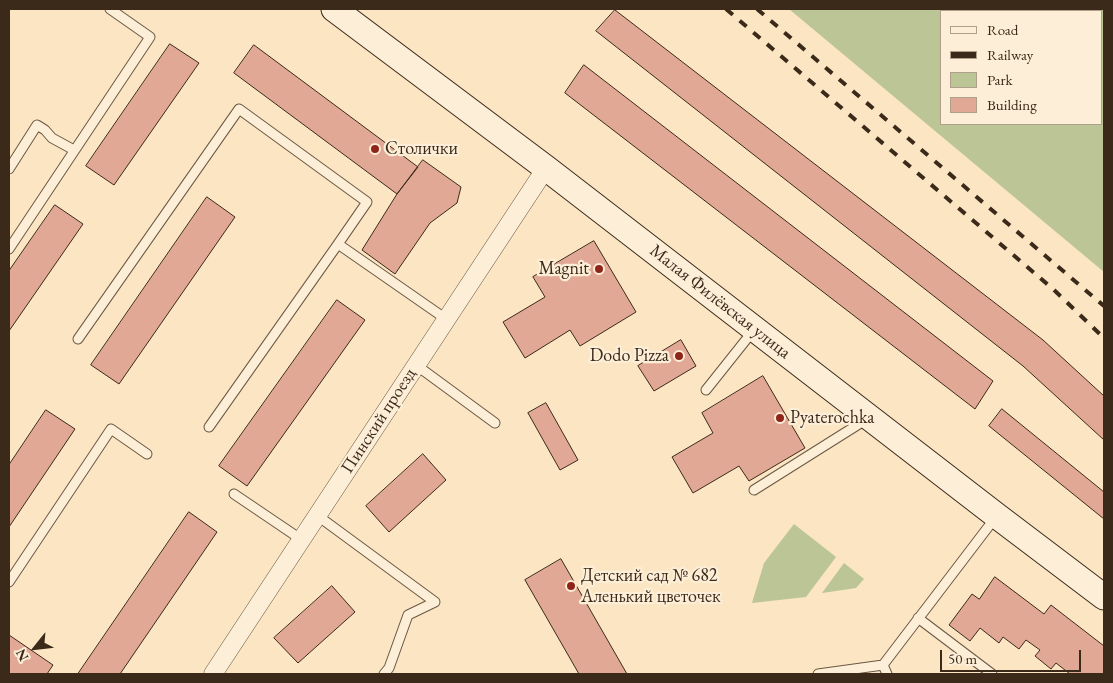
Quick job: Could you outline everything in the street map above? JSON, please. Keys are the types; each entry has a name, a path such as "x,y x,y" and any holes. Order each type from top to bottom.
{"street":[{"name":"Малая Филёвская улица","path":"334,9 546,168 1104,597"},
{"name":"Пинский проезд","path":"213,674 546,168"}],"lane":[{"path":"9,249 150,38 110,9"},
{"path":"78,339 239,109 367,202 209,427"},
{"path":"9,169 37,125 52,138 74,150"},
{"path":"338,244 446,319"},
{"path":"706,390 755,329"},
{"path":"416,365 495,423"},
{"path":"754,490 859,424 866,415"},
{"path":"9,582 111,429 147,454"},
{"path":"234,494 302,540"},
{"path":"318,516 435,602 408,615 389,668 384,674"},
{"path":"818,674 882,665 997,516"},
{"path":"918,618 992,674"},
{"path":"882,665 888,674"}],"green space":[{"path":"789,9 1104,9 1104,272"},
{"path":"794,524 836,557 806,597 752,603 764,563"},
{"path":"844,563 864,579 856,588 822,593"}],"building":[{"path":"615,10 1043,340 1104,396 1104,440 1023,366 596,31"},
{"path":"170,44 199,63 114,185 86,166"},
{"path":"254,45 418,167 397,194 234,73"},
{"path":"584,65 993,381 975,409 565,93"},
{"path":"423,160 461,187 457,203 430,223 395,274 362,250 397,194"},
{"path":"207,197 235,217 119,384 91,365"},
{"path":"55,205 83,224 9,331 9,271"},
{"path":"594,241 636,312 580,346 570,330 525,358 503,322 545,297 533,277"},
{"path":"337,300 365,320 247,486 219,466"},
{"path":"681,340 696,366 654,391 638,366"},
{"path":"763,376 805,448 749,481 739,466 693,493 672,457 713,433 702,413"},
{"path":"546,403 578,460 560,470 528,413"},
{"path":"1002,409 1104,492 1104,519 989,426"},
{"path":"46,410 75,429 9,527 9,465"},
{"path":"423,454 446,480 389,532 366,506"},
{"path":"189,512 217,532 120,674 78,674"},
{"path":"561,559 627,674 579,674 525,580"},
{"path":"995,577 1044,614 1051,605 1104,646 1104,674 1070,674 1056,663 1051,669 1035,656 1040,650 1026,640 1019,649 1003,637 999,643 980,628 970,641 949,625 972,594 979,599"},
{"path":"332,586 355,612 298,663 274,638"},
{"path":"9,635 53,665 47,674 9,674"}],"railway":[{"path":"726,9 1053,289 1104,338"},
{"path":"757,9 1104,306"}],"place":[{"name":"Столички","path":"375,149"},
{"name":"Magnit","path":"599,269"},
{"name":"Dodo Pizza","path":"679,356"},
{"name":"Pyaterochka","path":"780,418"},
{"name":"Детский сад № 682 Аленький цветочек","path":"571,586"}]}
